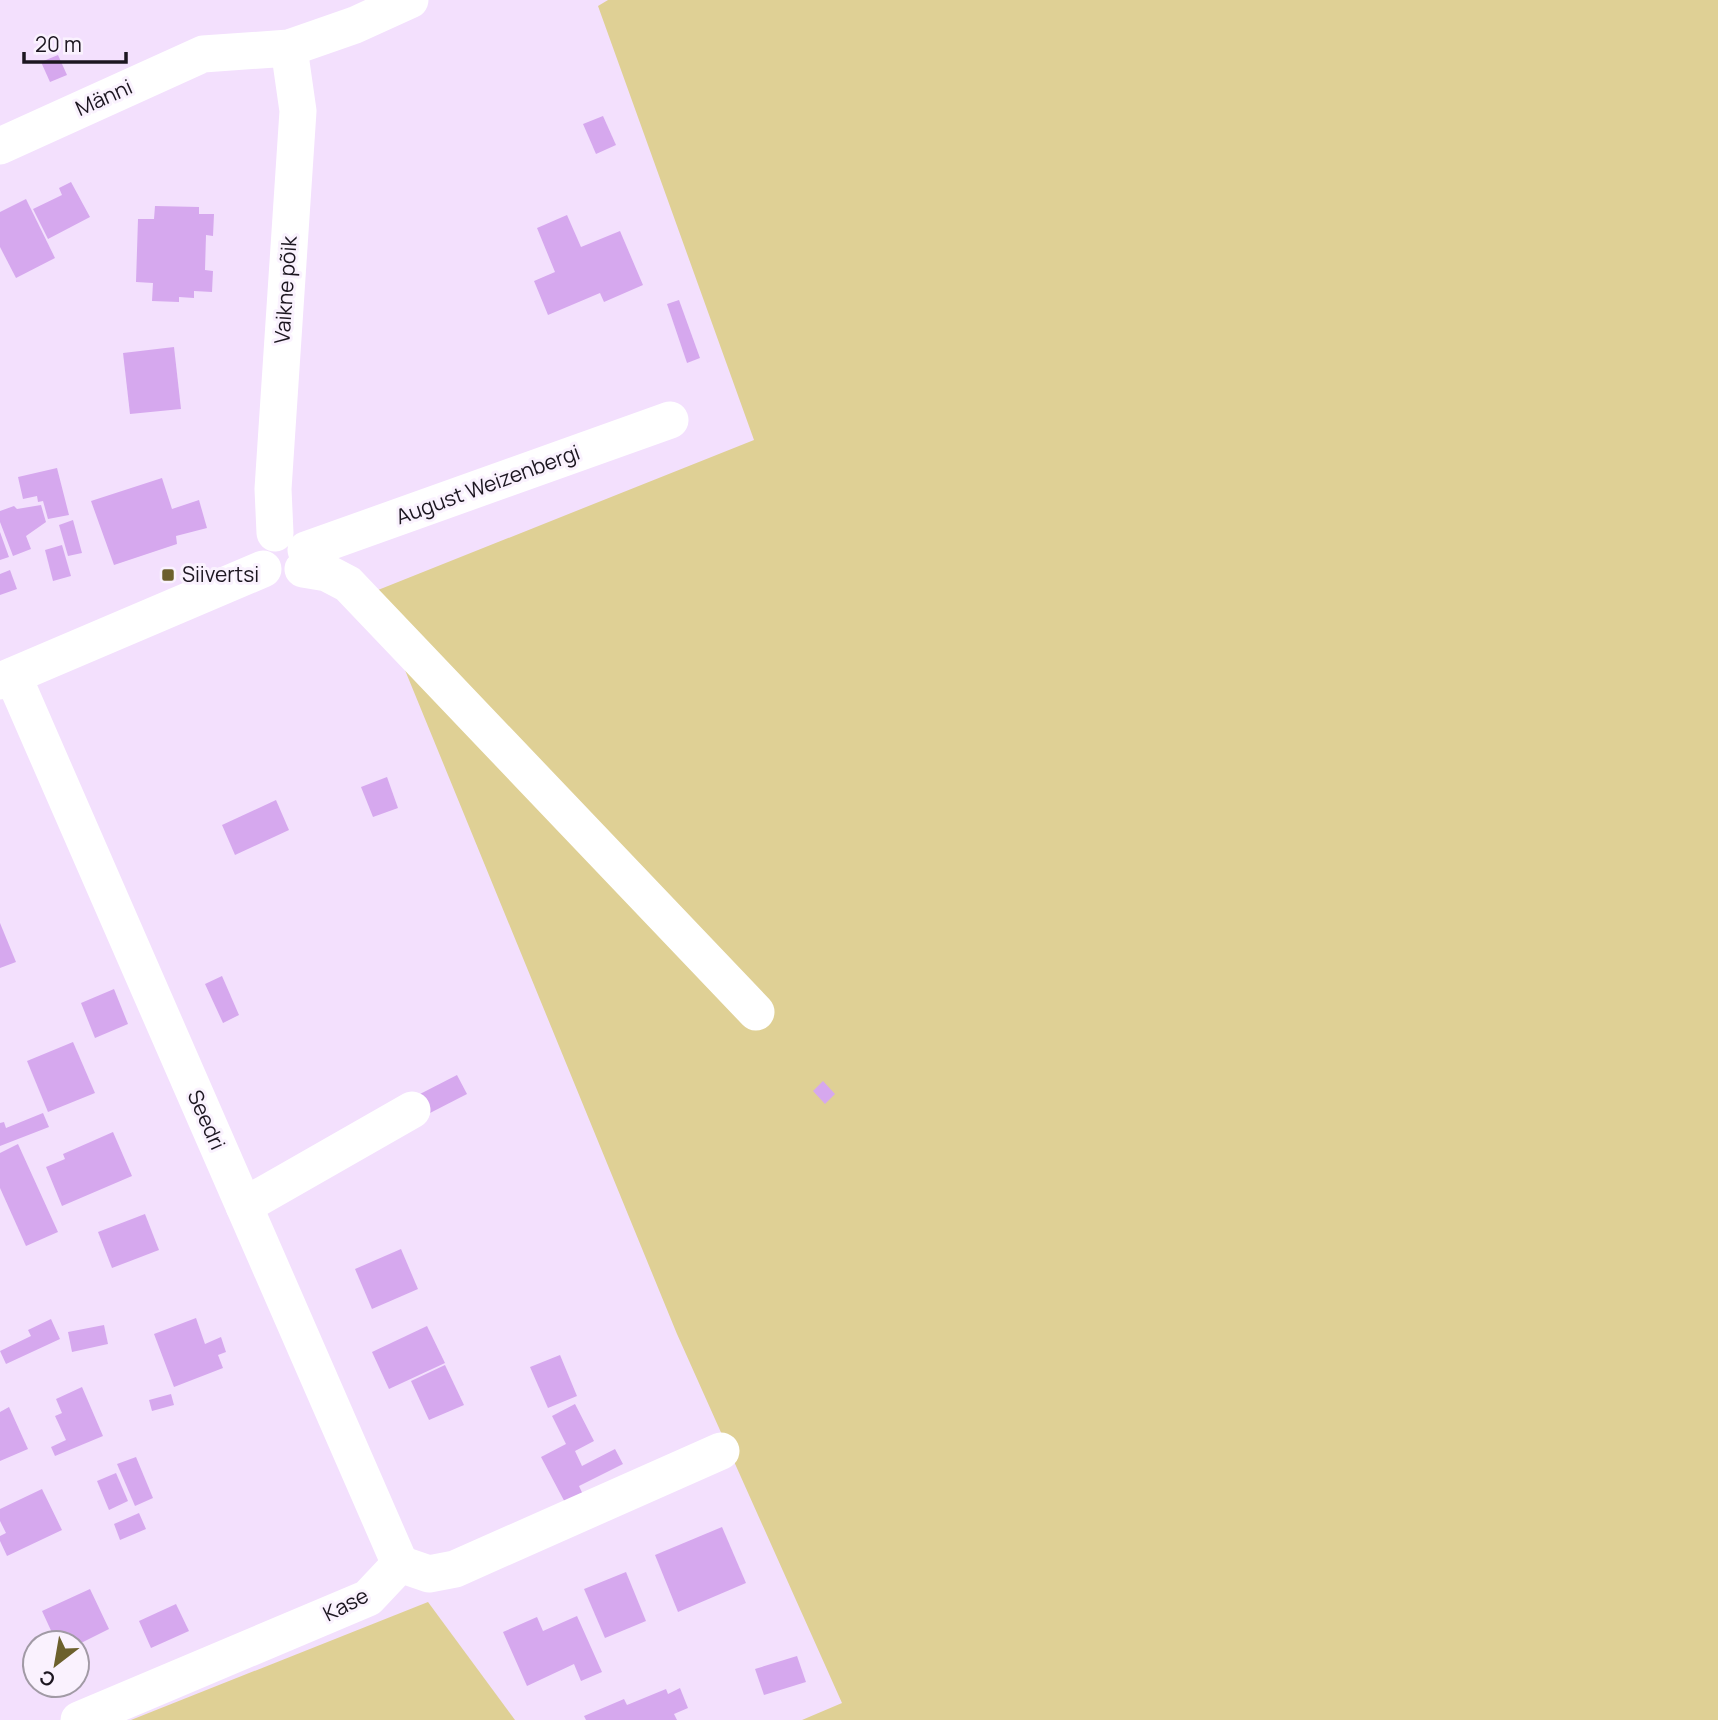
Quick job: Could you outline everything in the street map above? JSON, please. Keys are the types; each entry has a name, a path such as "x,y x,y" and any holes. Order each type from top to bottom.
{"street":[{"name":"Männi","path":"0,146 204,54 289,48 410,0"},
{"name":"Vaikne põik","path":"275,533 273,489 298,111 289,48"},
{"name":"August Weizenbergi","path":"263,569 279,580 293,578 305,560 670,420"},
{"path":"6,679 263,569 260,563 260,548 268,536 291,533 303,543 305,560 348,584 756,1012"},
{"name":"Seedri","path":"6,679 244,1206 400,1564"},
{"path":"244,1206 412,1110"},
{"path":"400,1564 429,1574 454,1569 720,1451"},
{"name":"Kase","path":"79,1720 368,1598 400,1564"}],"shaded area":[{"path":"608,0 1718,0 1718,1720 802,1720 842,1703 677,1334 373,592 754,440 598,6"},
{"path":"428,1602 515,1720 131,1720"}],"building":[{"path":"58,55 67,75 50,82 41,62"},
{"path":"603,116 616,145 596,154 583,124"},
{"path":"71,182 90,217 48,239 33,209 62,195 59,188"},
{"path":"26,199 55,258 16,278 0,247 0,212"},
{"path":"155,206 199,207 199,214 214,214 213,236 206,235 205,270 213,271 212,292 194,291 194,298 179,297 179,302 152,301 153,283 136,282 138,219 154,219"},
{"path":"567,215 581,247 620,231 643,285 604,302 600,293 548,315 534,281 555,272 537,228"},
{"path":"679,300 700,358 687,363 667,304"},
{"path":"174,347 181,409 130,414 123,353"},
{"path":"57,468 69,515 48,519 43,501 38,502 37,496 23,499 18,477"},
{"path":"162,478 172,509 199,500 207,528 176,536 177,544 114,565 91,501"},
{"path":"41,505 46,522 26,536 31,549 13,556 0,522 0,511 14,506 17,509"},
{"path":"73,520 82,553 68,556 59,525"},
{"path":"0,532 9,557 0,560"},
{"path":"62,545 71,576 53,581 45,550"},
{"path":"10,570 17,589 0,595 0,574"},
{"path":"387,777 398,808 373,817 361,787"},
{"path":"276,800 289,830 235,855 222,825"},
{"path":"0,923 16,962 0,968"},
{"path":"222,976 239,1015 223,1023 205,984"},
{"path":"114,989 128,1024 95,1038 81,1003"},
{"path":"73,1042 95,1093 48,1112 27,1061"},
{"path":"457,1075 467,1094 430,1113 420,1094"},
{"path":"823,1081 835,1094 825,1104 813,1091"},
{"path":"43,1113 49,1127 0,1146 0,1123 4,1122 6,1128"},
{"path":"113,1132 132,1176 62,1206 46,1167 65,1159 63,1154"},
{"path":"18,1144 58,1232 26,1246 0,1188 0,1153"},
{"path":"145,1214 159,1250 112,1268 98,1232"},
{"path":"401,1249 418,1289 372,1309 355,1269"},
{"path":"196,1318 205,1344 221,1337 226,1352 218,1355 223,1368 174,1387 154,1334"},
{"path":"51,1319 60,1339 6,1364 0,1351 31,1336 28,1330"},
{"path":"104,1325 108,1344 72,1352 68,1332"},
{"path":"427,1326 445,1363 389,1389 372,1352"},
{"path":"560,1355 577,1396 548,1408 530,1367"},
{"path":"445,1365 464,1405 429,1420 411,1381"},
{"path":"82,1387 103,1436 55,1456 51,1447 66,1440 55,1416 62,1413 56,1399"},
{"path":"171,1394 174,1405 152,1411 149,1400"},
{"path":"575,1404 594,1441 575,1451 582,1466 615,1449 623,1464 579,1486 586,1501 569,1510 541,1457 566,1444 552,1416"},
{"path":"9,1407 28,1449 0,1461 0,1412"},
{"path":"136,1457 153,1498 135,1506 117,1464"},
{"path":"116,1473 128,1501 109,1510 97,1481"},
{"path":"42,1489 62,1530 7,1556 0,1541 0,1536 6,1533 0,1521 0,1509"},
{"path":"139,1513 146,1529 120,1540 114,1524"},
{"path":"722,1527 746,1583 678,1612 655,1555"},
{"path":"626,1572 646,1621 605,1638 584,1589"},
{"path":"90,1589 109,1629 91,1638 91,1629 50,1629 42,1611"},
{"path":"176,1604 189,1631 151,1648 139,1621"},
{"path":"577,1616 602,1672 581,1681 574,1664 527,1686 503,1632 537,1617 543,1631"},
{"path":"797,1656 806,1682 764,1695 755,1669"},
{"path":"680,1688 688,1708 674,1714 677,1720 586,1720 584,1716 624,1699 627,1705 666,1689 668,1694"}],"place":[{"name":"Siivertsi","path":"168,575"}]}
